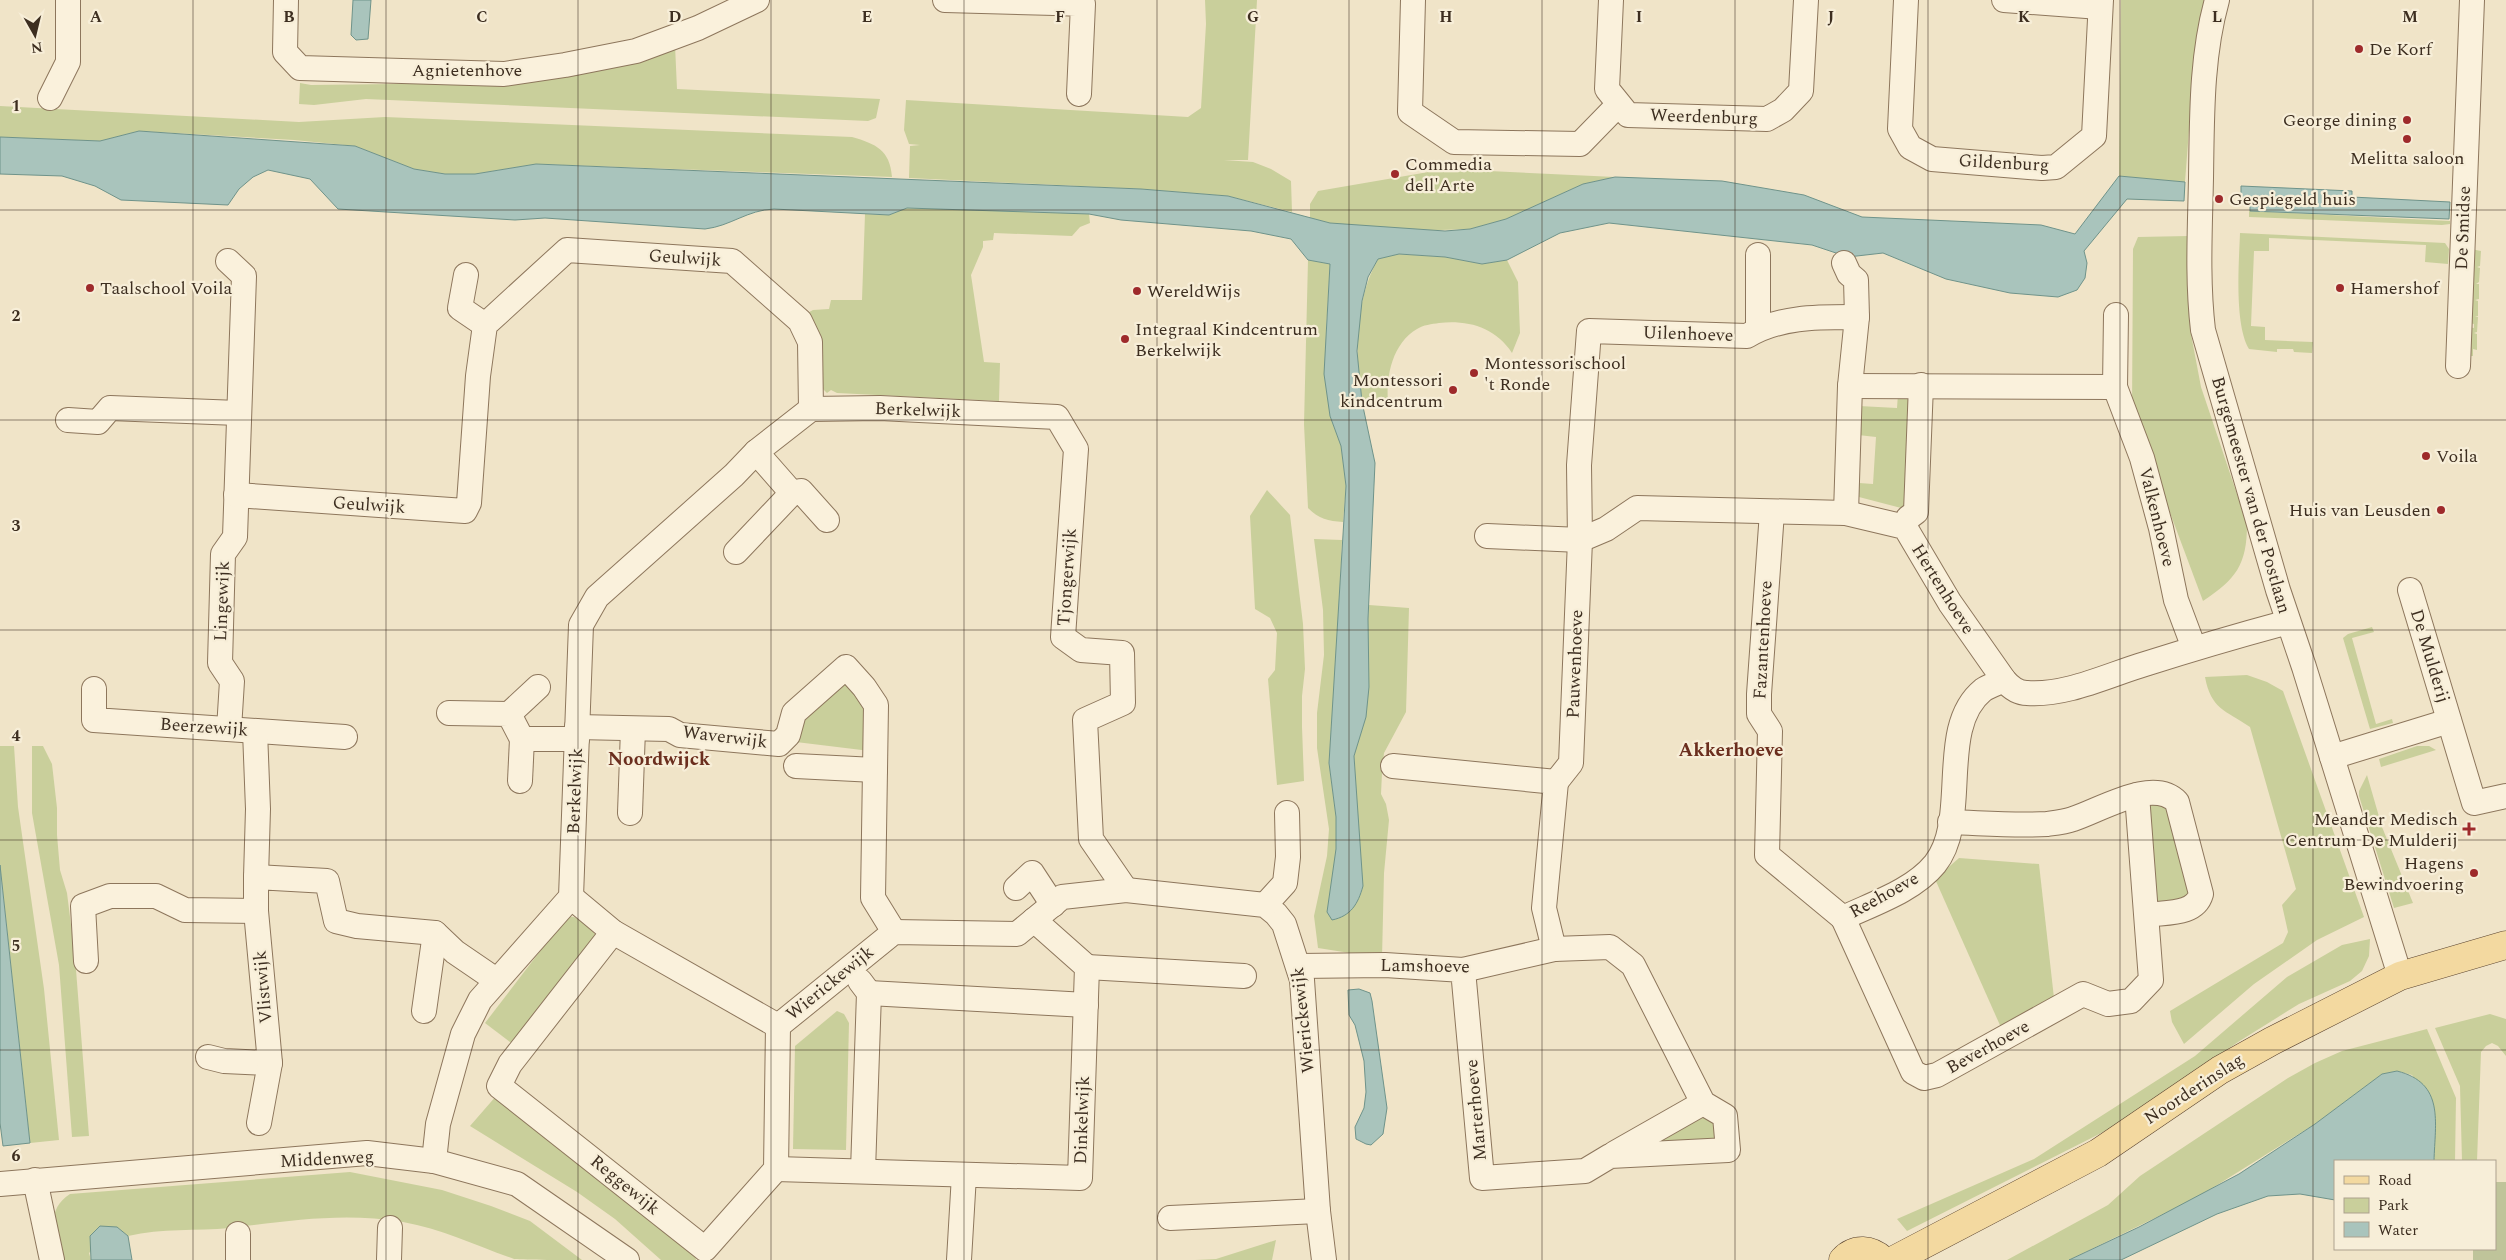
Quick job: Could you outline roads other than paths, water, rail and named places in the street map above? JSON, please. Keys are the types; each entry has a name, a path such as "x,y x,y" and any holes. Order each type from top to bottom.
{"main road":[{"name":"Noorderinslag","path":"1894,1260 2098,1153 2220,1070 2400,976 2506,945"},
{"path":"1843,1260 1856,1251 1863,1250 1873,1252 1883,1260"}],"street":[{"path":"50,98 68,62 68,0"},
{"name":"Agnietenhove","path":"286,0 285,52 300,68 504,74 565,66 636,51 698,28 757,0"},
{"path":"945,0 1083,4 1079,94"},
{"path":"1413,0 1410,112 1454,142 1580,144 1618,105 1607,89 1612,0 1607,0"},
{"name":"Weerdenburg","path":"1618,105 1628,115 1767,119 1783,110 1800,91 1806,0"},
{"name":"Gildenburg","path":"1906,0 1900,130 1910,147 1932,159 2042,168 2056,167 2094,136 2101,4"},
{"path":"2004,0 2101,4"},
{"name":"Burgemeester van der Postlaan","path":"2217,0 2209,30 2203,104 2198,287 2202,321 2288,622 2400,976"},
{"name":"De Smidse","path":"2458,366 2472,0"},
{"name":"Geulwijk","path":"236,495 465,511 469,503 478,376 485,324 567,250 732,261 800,321 810,342 811,409"},
{"path":"1758,255 1758,329"},
{"name":"Lingewijk","path":"228,261 244,276 235,537 223,554 220,663 232,681 228,729"},
{"path":"1844,263 1849,274 1856,280 1857,317 1850,386 1846,513"},
{"path":"466,275 460,308 485,324"},
{"name":"Valkenhoeve","path":"2116,315 2115,387 2142,458 2161,528 2176,600 2194,648"},
{"name":"Uilenhoeve","path":"1580,540 1579,465 1589,331 1747,336 1758,329 1802,317 1857,317"},
{"path":"1905,527 1908,518 1916,512 1921,385"},
{"path":"1850,386 2115,387"},
{"path":"68,420 98,422 110,408 238,413"},
{"name":"Berkelwijk","path":"572,897 582,625 597,597 734,475 756,452 811,409 880,408 1057,417 1076,449"},
{"name":"Tjongerwijk","path":"1076,449 1063,637 1081,650 1122,653 1123,703 1085,720 1091,840 1126,890"},
{"path":"756,452 792,493"},
{"path":"736,552 792,493 801,491 827,520"},
{"name":"Hertenhoeve","path":"1580,540 1606,529 1637,508 1684,507 1772,512 1846,513 1905,527 1950,603 2004,680 2012,688 2024,693 2047,693 2194,648 2288,622"},
{"name":"Fazantenhoeve","path":"1767,855 1770,731 1759,714 1759,694 1772,512"},
{"path":"1487,536 1580,540"},
{"name":"Pauwenhoeve","path":"1556,782 1571,763 1580,540"},
{"name":"De Mulderij","path":"2410,590 2474,803 2506,796"},
{"name":"Waverwijk","path":"577,733 633,728 670,729 680,735 779,744 788,735 794,713 846,667 864,687 876,705 873,898 894,932"},
{"name":"Reehoeve","path":"1767,855 1843,918 1896,892 1917,879 1935,863 1945,842 1950,822 1962,724 1969,708 1984,690 2004,680"},
{"path":"449,713 509,714 538,687"},
{"name":"Beerzewijk","path":"94,689 94,720 345,736"},
{"path":"509,714 522,739 520,781"},
{"name":"De Mulderij","path":"2332,757 2449,721"},
{"path":"630,813 633,728"},
{"path":"255,731 258,809 256,877 327,881 336,922 357,926 435,933 455,952 496,980"},
{"path":"522,739 577,733"},
{"path":"796,766 875,770"},
{"path":"1393,766 1556,782 1544,908 1554,949"},
{"path":"1950,822 2047,824 2071,820 2137,795 2163,793 2171,796 2177,802 2201,894 2198,902 2192,909 2147,915"},
{"name":"Beverhoeve","path":"1843,918 1913,1072 1924,1078 1936,1075 2083,994 2108,1004 2131,1001 2151,980 2137,795"},
{"path":"894,932 1017,934 1062,897 1126,890 1265,905 1285,883 1288,857 1287,813"},
{"path":"1016,888 1032,873 1053,905"},
{"name":"Vlistwijk","path":"256,877 256,911 270,1063 259,1122"},
{"path":"86,961 84,906 110,896 156,896 185,910 256,911"},
{"path":"434,1161 438,1124 463,1034 480,1000 572,897"},
{"name":"Wierickewijk","path":"572,897 613,932 778,1026 894,932"},
{"name":"Wierickewijk","path":"1265,905 1284,924 1302,980 1318,1211 1324,1260"},
{"path":"1034,920 1088,967 1244,976"},
{"name":"Reggewijk","path":"613,932 510,1064 499,1086 705,1248 776,1169"},
{"path":"424,1011 435,933"},
{"name":"Lamshoeve","path":"1299,966 1385,965 1463,970 1554,949 1610,948 1633,965 1703,1104"},
{"path":"851,967 869,993 863,1171"},
{"name":"Dinkelwijk","path":"776,1169 1080,1178 1088,967"},
{"name":"Marterhoeve","path":"1463,970 1480,1135 1482,1178 1585,1171 1610,1156 1703,1104 1725,1116 1728,1150 1610,1156"},
{"path":"869,993 1086,1005"},
{"path":"776,1169 778,1026"},
{"path":"208,1057 224,1062 270,1063"},
{"name":"Middenweg","path":"0,1184 367,1154 434,1161 517,1184 628,1260"},
{"path":"959,1260 964,1175"},
{"path":"35,1180 52,1260"},
{"path":"1170,1218 1318,1211"},
{"path":"389,1260 390,1228"},
{"path":"238,1234 238,1260"}],"water":[{"path":"353,0 371,0 368,39 356,40 351,35"},
{"path":"139,131 355,146 414,169 445,174 475,174 536,164 1141,189 1228,196 1330,223 1445,231 1470,229 1506,219 1583,184 1615,177 1722,181 1804,195 1862,217 2041,225 2075,234 2119,176 2185,182 2184,201 2127,199 2084,251 2087,263 2085,278 2077,290 2058,297 2010,293 1946,279 1883,253 1848,257 1812,245 1609,223 1560,233 1507,260 1482,264 1445,257 1399,254 1378,259 1368,277 1362,301 1357,351 1362,402 1375,463 1368,619 1369,687 1366,717 1354,756 1363,886 1353,908 1344,916 1332,920 1327,912 1336,849 1336,817 1329,763 1346,486 1341,446 1330,416 1324,374 1330,264 1308,260 1291,239 1251,231 1121,220 1089,214 907,208 889,215 774,209 755,212 723,225 705,229 545,218 515,220 338,209 310,179 268,170 253,177 239,189 228,205 121,200 95,186 62,176 0,174 0,137 100,141"},
{"path":"2241,186 2352,191 2352,197 2450,202 2449,219 2250,211 2250,204 2241,204"},
{"path":"0,865 30,1143 3,1146 0,1123"},
{"path":"1359,989 1370,993 1372,1001 1387,1108 1383,1134 1371,1145 1356,1139 1355,1127 1364,1108 1366,1092 1364,1061 1355,1025 1349,1015 1348,990"},
{"path":"2397,1071 2412,1077 2423,1085 2430,1094 2434,1106 2435,1119 2434,1160 2334,1160 2334,1200 2300,1194 2268,1196 2217,1214 2121,1260 2069,1260 2139,1227 2239,1174 2315,1124 2382,1074"},
{"path":"100,1226 117,1227 128,1236 132,1260 91,1260 90,1236"}],"place":[{"name":"De Korf","path":"2359,49"},
{"name":"George dining","path":"2407,120"},
{"name":"Melitta saloon","path":"2407,139"},
{"name":"Commedia dell'Arte","path":"1395,174"},
{"name":"Gespiegeld huis","path":"2219,199"},
{"name":"Taalschool Voila","path":"90,288"},
{"name":"Hamershof","path":"2340,288"},
{"name":"WereldWijs","path":"1137,291"},
{"name":"Integraal Kindcentrum Berkelwijk","path":"1125,339"},
{"name":"Montessorischool 't Ronde","path":"1474,373"},
{"name":"Montessori kindcentrum","path":"1453,390"},
{"name":"Voila","path":"2426,456"},
{"name":"Huis van Leusden","path":"2441,510"},
{"name":"Meander Medisch Centrum De Mulderij","path":"2469,829"},
{"name":"Hagens Bewindvoering","path":"2474,873"}],"district":[{"name":"Akkerhoeve","path":"1731,750"},
{"name":"Noordwijck","path":"659,759"}]}
